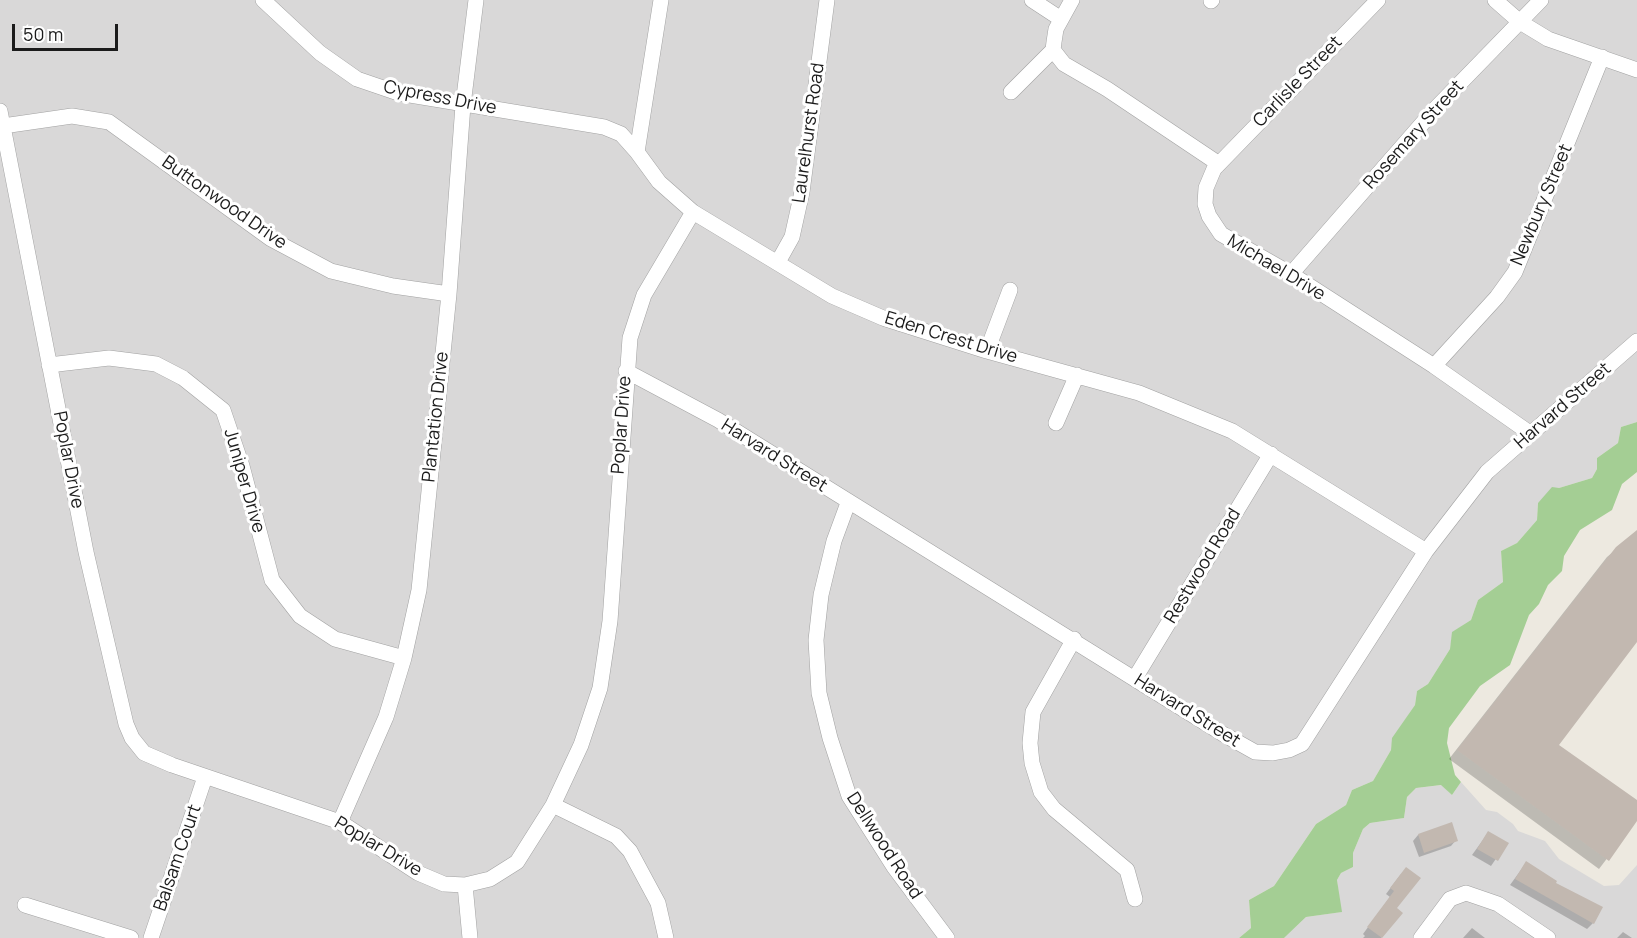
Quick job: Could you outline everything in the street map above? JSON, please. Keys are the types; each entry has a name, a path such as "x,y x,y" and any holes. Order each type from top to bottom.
{"street":[{"name":"Plantation Drive","path":"340,822 386,717 404,658 419,590 449,294 463,105 476,0"},
{"path":"637,152 660,0"},
{"name":"Laurelhurst Road","path":"777,262 792,237 802,192 827,0"},
{"path":"1032,0 1061,19"},
{"path":"1011,92 1053,50 1061,19 1072,0"},
{"name":"Carlisle Street","path":"1219,164 1378,0"},
{"path":"1495,0 1520,22 1548,39 1637,70"},
{"name":"Rosemary Street","path":"1291,274 1434,110 1541,0"},
{"name":"Cypress Drive","path":"270,2 320,53 357,79 398,93 604,127 621,134 637,152"},
{"path":"1053,50 1064,64 1107,89 1219,164"},
{"name":"Newbury Street","path":"1434,366 1497,297 1515,272 1602,57"},
{"name":"Buttonwood Drive","path":"2,119 72,116 109,122 271,239 331,271 393,286 449,294"},
{"name":"Poplar Drive","path":"2,119 86,552 126,724 132,738 144,753 205,777 340,822 417,873 444,884 465,885 490,879 517,862 553,805 581,745 600,688 610,621 630,338 644,295 693,212"},
{"name":"Eden Crest Drive","path":"637,152 659,182 693,212 832,296 883,318 1180,408 1232,431 1426,551"},
{"name":"Michael Drive","path":"1219,164 1206,188 1205,204 1210,220 1221,234 1291,274 1434,366 1531,434"},
{"path":"987,351 1010,290"},
{"name":"Harvard Street","path":"626,371 718,420 848,503 1074,639 1255,752 1289,750 1302,744 1426,551 1487,472 1637,341"},
{"name":"Juniper Drive","path":"50,365 109,358 156,364 183,378 223,410 242,466 272,580 300,616 334,639 404,658"},
{"path":"1056,423 1077,375"},
{"name":"Restwood Road","path":"1134,678 1270,454"},
{"name":"Dellwood Road","path":"848,503 834,540 820,596 816,640 819,693 830,738 849,796 894,867 947,938"},
{"path":"1074,639 1033,712 1030,743 1032,763 1041,792 1054,808 1127,870 1135,899"},
{"name":"Balsam Court","path":"151,938 205,777"},
{"path":"553,805 616,836 630,850 658,903 666,938"},
{"path":"465,885 470,938"},
{"path":"1421,938 1450,899 1466,893 1498,904 1548,938"},
{"path":"25,905 131,938"}],"shaded area":[{"path":"0,0 1637,0 1637,422 1621,427 1618,443 1597,458 1597,469 1592,478 1559,488 1538,503 1537,520 1517,543 1501,551 1503,582 1478,600 1471,620 1453,632 1450,649 1428,684 1417,691 1415,705 1393,738 1391,750 1373,781 1352,790 1346,805 1316,824 1274,886 1249,900 1251,928 1239,938 0,938"},
{"path":"1461,782 1486,810 1497,812 1513,824 1518,831 1545,841 1559,859 1604,886 1619,885 1637,865 1637,938 1284,938 1306,917 1341,912 1337,880 1341,873 1353,867 1353,853 1363,829 1370,823 1404,818 1407,797 1416,788 1442,785 1452,795"}],"green space":[{"path":"1637,422 1637,472 1622,484 1612,510 1580,530 1564,556 1562,571 1548,585 1539,604 1529,615 1510,665 1480,686 1449,728 1447,743 1455,775 1461,782 1452,795 1441,785 1416,788 1407,797 1404,818 1370,823 1363,829 1353,853 1353,867 1341,873 1337,880 1342,912 1306,917 1284,938 1239,938 1251,928 1249,900 1274,886 1316,824 1346,805 1352,790 1373,781 1391,750 1392,738 1415,705 1417,691 1428,684 1450,649 1452,632 1471,620 1478,600 1503,582 1501,551 1517,543 1537,520 1538,503 1552,487 1559,488 1592,478 1597,469 1597,458 1618,443 1621,427"}],"building":[{"path":"1637,530 1637,642 1559,745 1637,800 1637,821 1609,861 1457,750 1616,547"},
{"path":"1452,822 1458,841 1424,853 1418,834"},
{"path":"1488,831 1509,843 1498,861 1477,849"},
{"path":"1526,861 1557,881 1556,883 1603,907 1594,924 1515,879"},
{"path":"1406,867 1421,878 1397,908 1403,913 1382,938 1367,927 1394,891 1390,888"}]}
